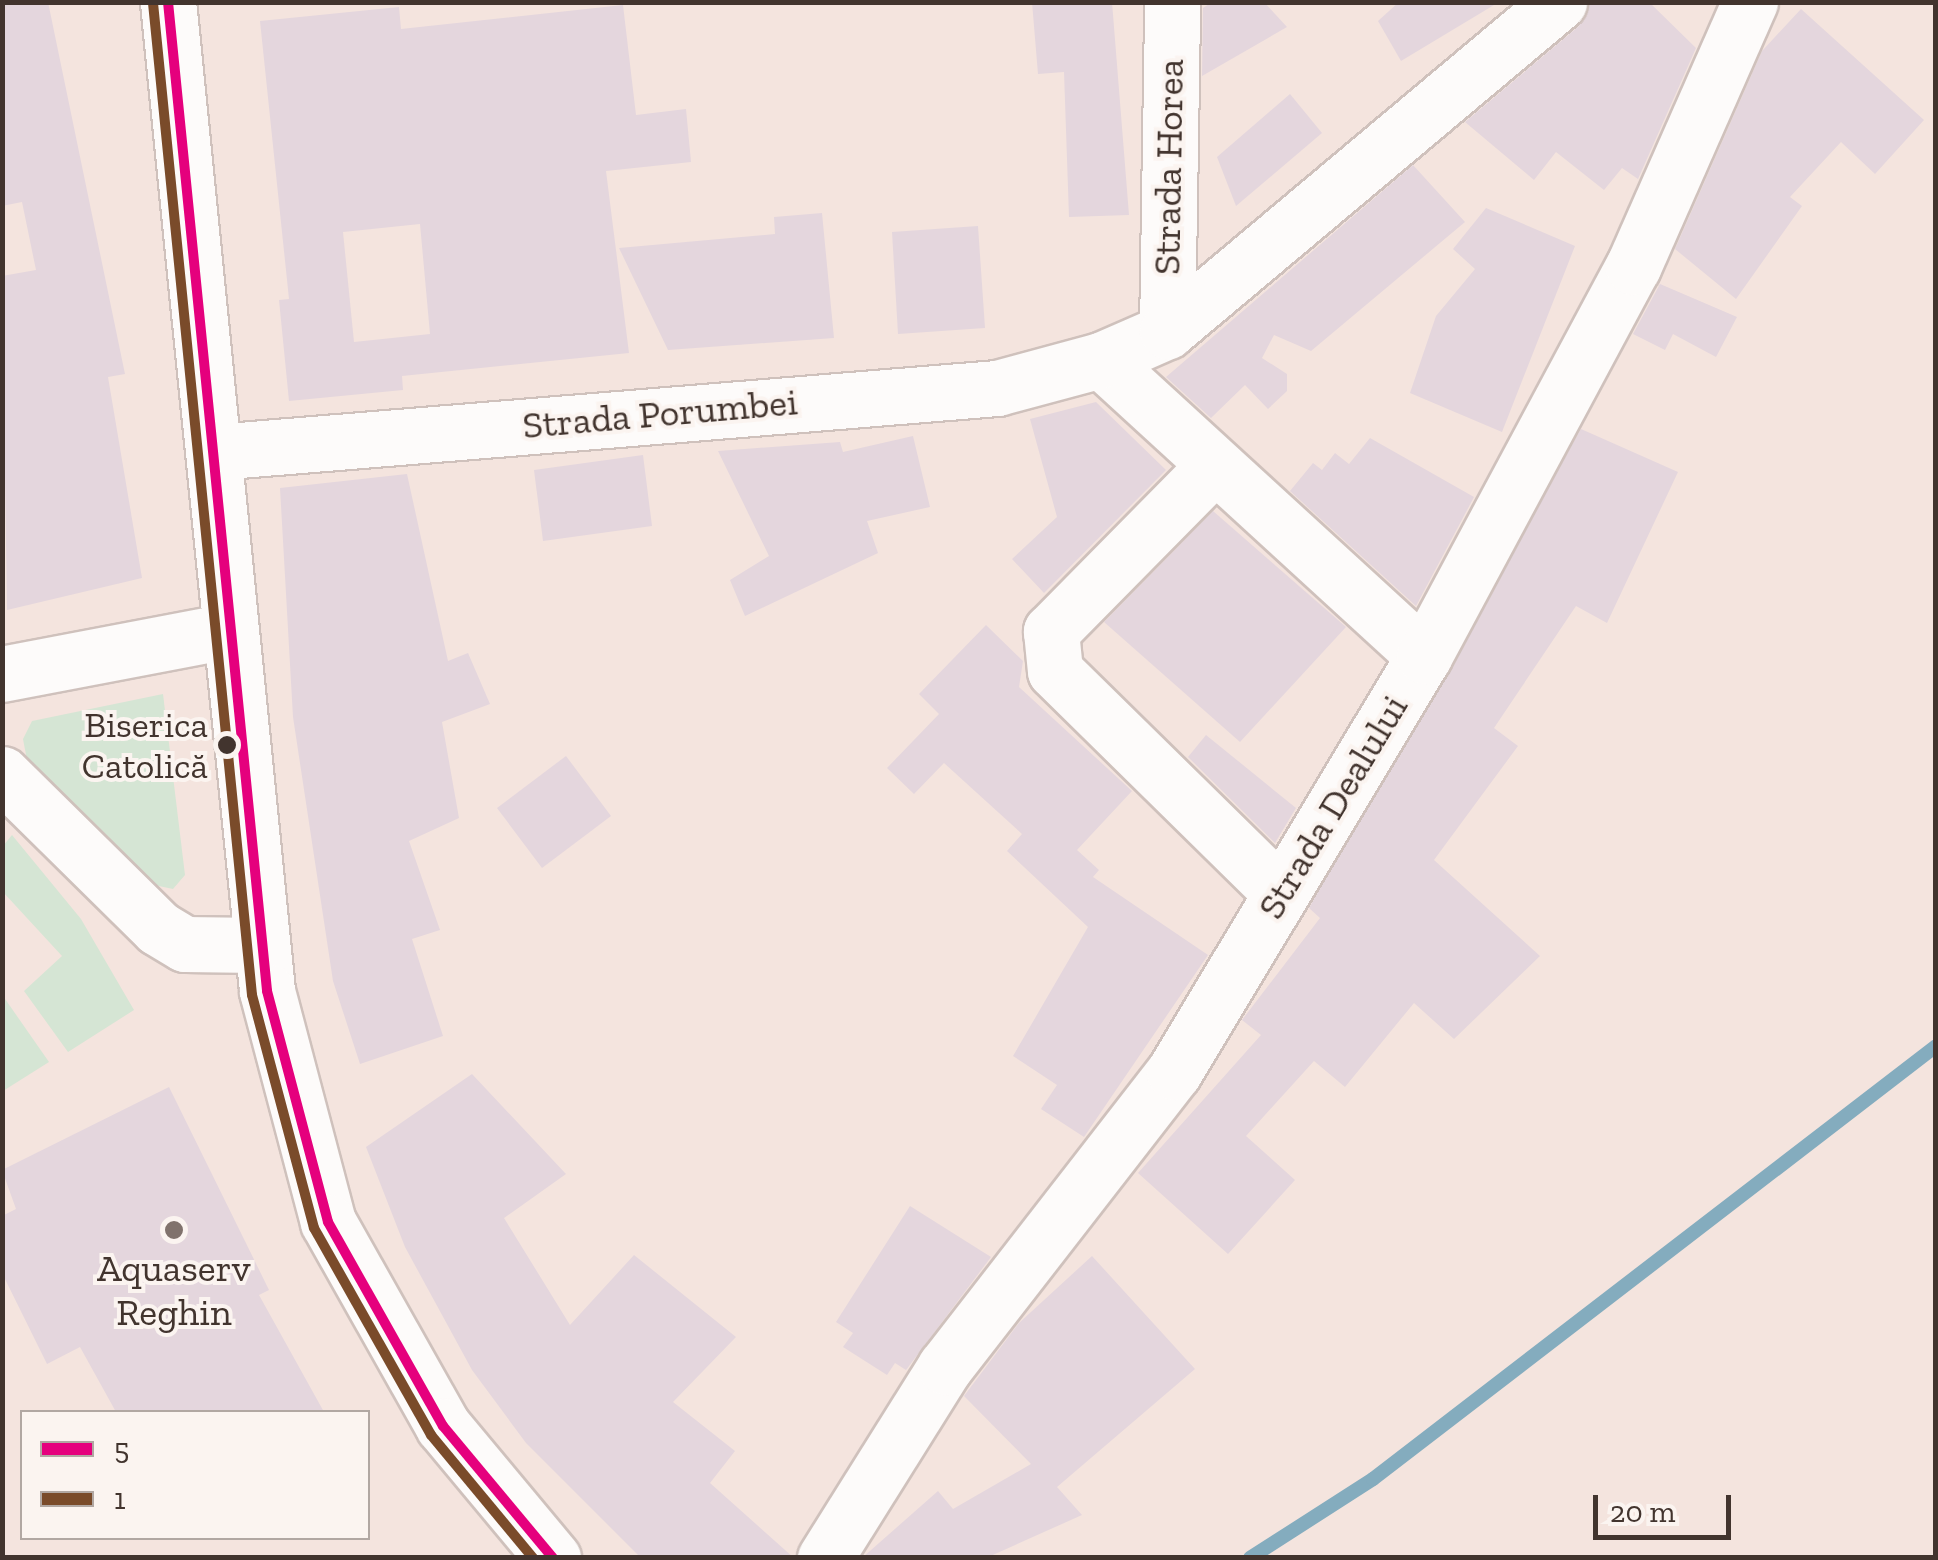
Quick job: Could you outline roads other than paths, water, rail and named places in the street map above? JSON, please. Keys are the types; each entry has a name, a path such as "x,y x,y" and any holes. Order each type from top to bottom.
{"main road":[{"path":"168,2 215,452 258,945 328,1222 443,1426 554,1558"},
{"name":"Strada Horea","path":"1167,331 1172,2"},
{"name":"Strada Porumbei","path":"215,452 997,388 1102,360 1167,331 1559,2"},
{"name":"Strada Dealului","path":"824,1558 945,1367 1174,1072 1424,656 1624,284 1750,2"},
{"path":"1102,360 1424,656"},
{"path":"1214,467 1051,631 1055,671 1280,892"},
{"path":"2,674 228,631"},
{"path":"2,774 172,938 217,949 258,945"}],"waterway":[{"path":"1250,1558 1373,1479 1936,1046"}],"place":[{"name":"Biserica Catolică","path":"227,745"},
{"name":"Aquaserv Reghin","path":"174,1230"}]}
